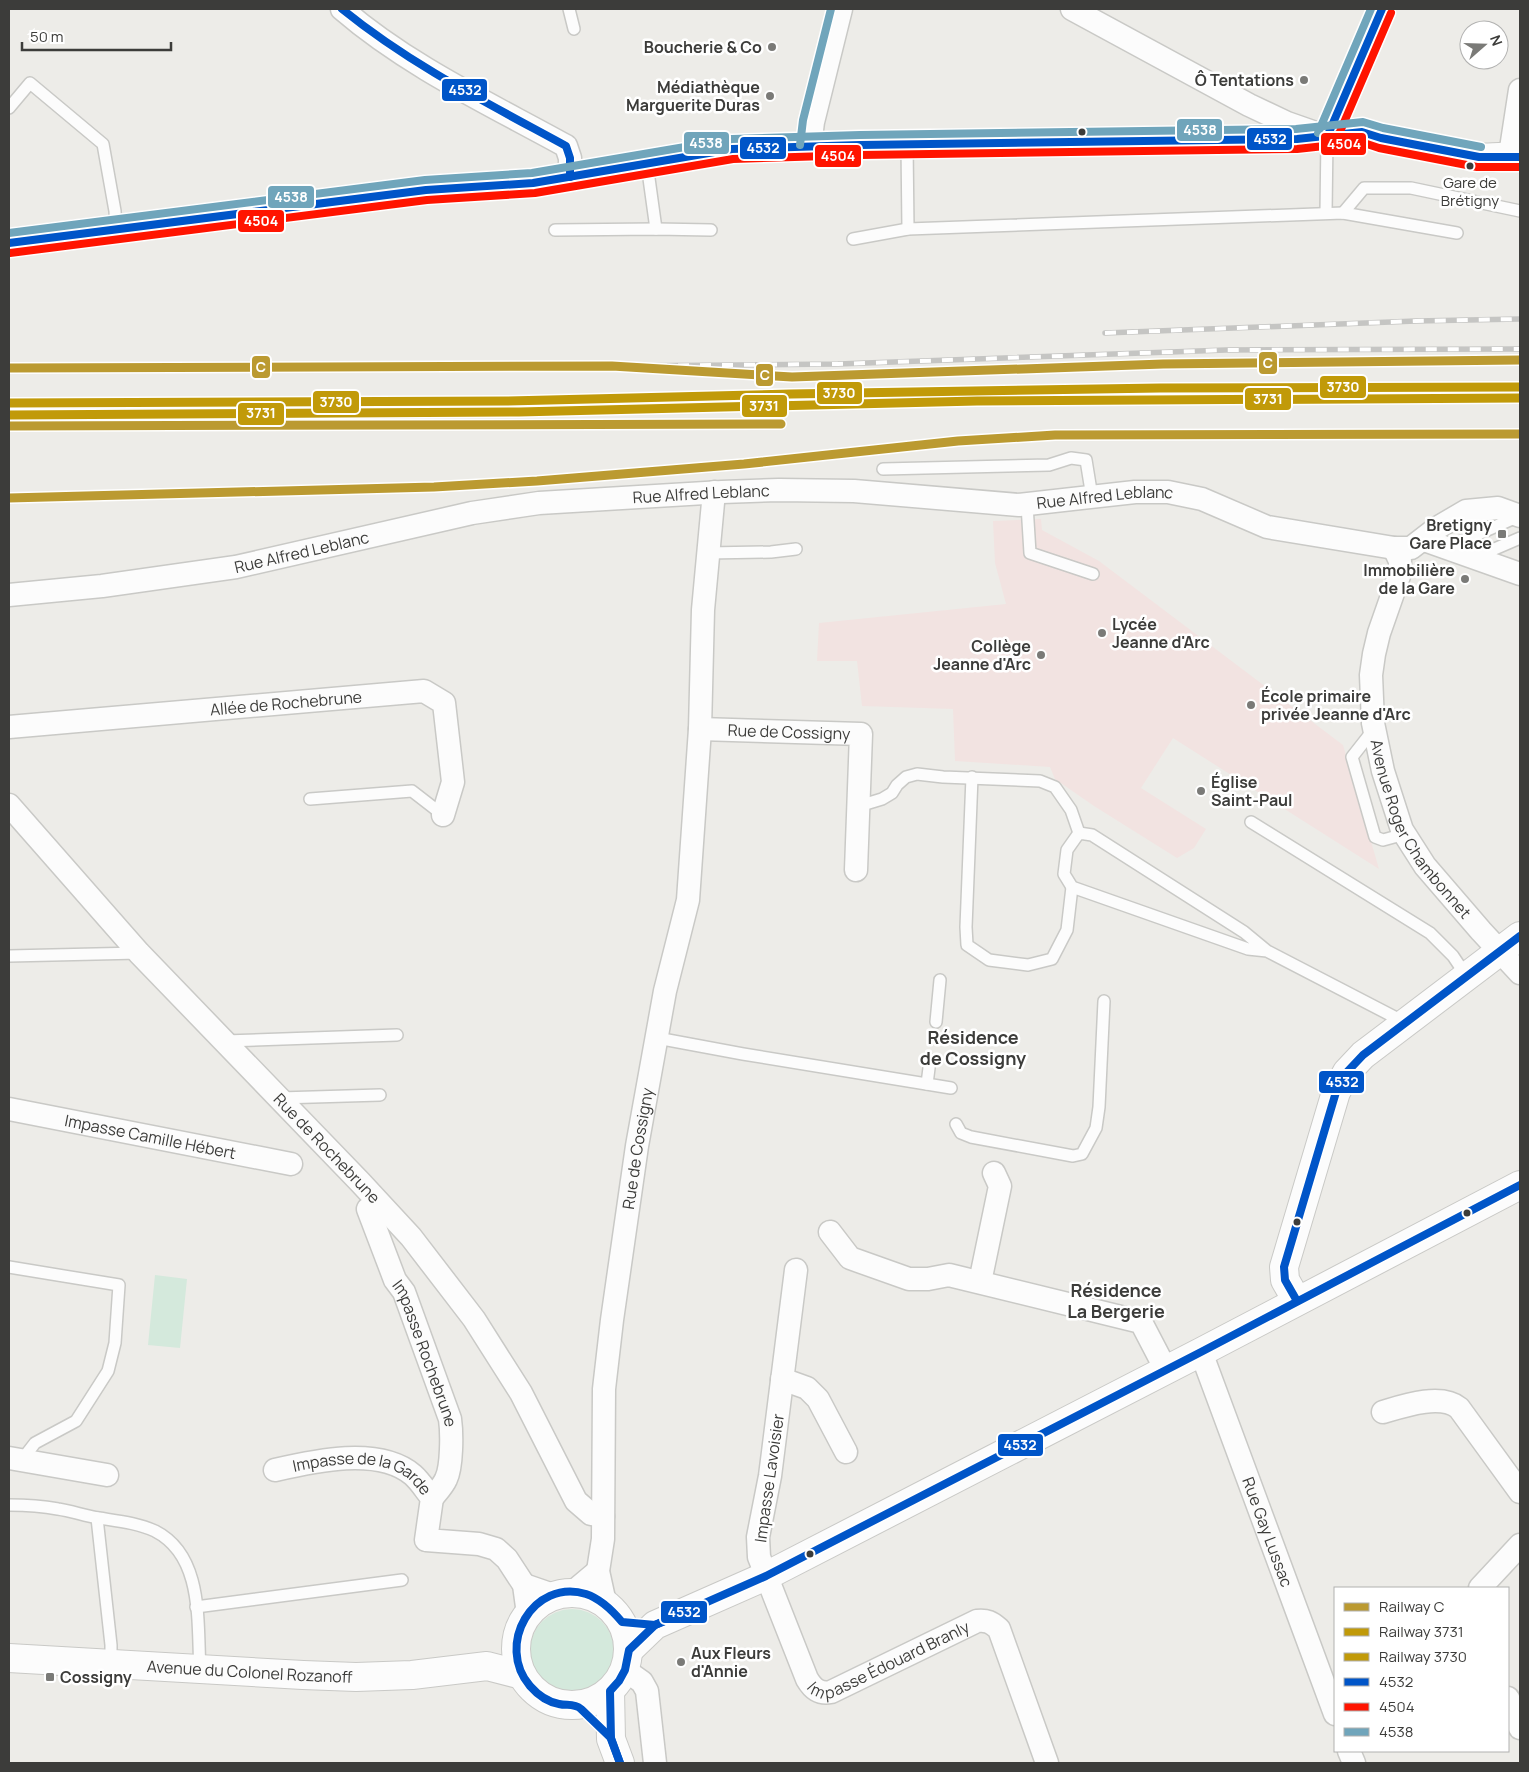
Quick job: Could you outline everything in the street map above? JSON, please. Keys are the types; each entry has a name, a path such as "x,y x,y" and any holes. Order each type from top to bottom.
{"street":[{"path":"342,9 361,25 421,66 566,146 570,158 570,177"},
{"path":"810,146 813,122 841,9"},
{"path":"1072,9 1249,105 1287,123 1327,136"},
{"path":"1327,136 1382,9"},
{"path":"9,243 426,190 533,182 732,150 810,146 1297,139 1362,132 1381,138 1479,157 1515,156 1520,90"},
{"name":"Rue Alfred Leblanc","path":"9,596 102,586 236,567 472,513 540,503 714,492 779,490 854,491 1019,506 1135,492 1168,492 1202,499 1267,527 1394,548"},
{"name":"Rue de Cossigny","path":"614,1612 598,1571 603,1540 604,1389 637,1146 665,991 688,900 700,729 703,610 714,492"},
{"path":"1394,548 1411,548 1424,540 1437,528 1466,511 1498,508 1520,523"},
{"path":"1424,540 1474,558 1514,567"},
{"name":"Avenue Roger Chambonnet","path":"1394,548 1400,561 1400,573 1379,633 1373,661 1371,701 1374,729 1383,771 1405,834 1425,866 1510,944 1520,973"},
{"name":"Allée de Rochebrune","path":"9,726 424,691 444,703 453,782 443,815"},
{"name":"Rue de Cossigny","path":"700,729 861,734 856,870"},
{"name":"Rue de Rochebrune","path":"9,805 139,953 360,1182 422,1252 474,1319 521,1393 576,1501 591,1514 603,1516"},
{"path":"1297,1302 1285,1280 1284,1267 1336,1092 1347,1072 1363,1055 1510,944"},
{"name":"Impasse Camille Hébert","path":"9,1108 291,1164"},
{"path":"980,1282 1000,1186 994,1173"},
{"path":"598,1571 563,1594 543,1600 528,1614 519,1630 516,1657 522,1675 532,1688 545,1698 560,1704 576,1705 589,1703 621,1670 655,1625 766,1576 1520,1185"},
{"name":"Impasse Rochebrune","path":"368,1209 395,1280 404,1292 450,1419 452,1430 448,1474 442,1486 432,1498"},
{"path":"830,1232 850,1258 909,1279 949,1275 1141,1322 1166,1370"},
{"name":"Impasse Lavoisier","path":"766,1576 759,1557 758,1537 770,1476 796,1270"},
{"name":"Rue Gay Lussac","path":"1201,1352 1334,1711"},
{"path":"782,1379 807,1388 818,1399 846,1452"},
{"path":"1383,1412 1421,1402 1454,1404 1459,1408 1520,1492"},
{"path":"17,1459 107,1475"},
{"name":"Impasse de la Garde","path":"275,1470 313,1461 344,1459 374,1460 391,1463 403,1468 413,1475 432,1498 426,1540 479,1544 496,1549 507,1558 524,1585"},
{"path":"1481,1587 1520,1545"},
{"name":"Impasse Édouard Branly","path":"766,1576 807,1679 816,1691 824,1693 831,1692 977,1621 985,1620 992,1623 998,1629 1047,1763"},
{"path":"528,1614 524,1585 563,1594 590,1595 614,1612 655,1625"},
{"path":"614,1612 628,1640 621,1670 616,1751"},
{"path":"490,1667 516,1648"},
{"name":"Avenue du Colonel Rozanoff","path":"9,1658 356,1677 412,1675 490,1667 522,1675"},
{"path":"621,1670 642,1682 647,1691 655,1763"},
{"path":"1509,1700 1520,1728"},
{"path":"576,1705 616,1751"}],"lane":[{"path":"568,9 574,29"},
{"path":"9,108 30,83 103,144 116,230"},
{"path":"1326,213 1327,136"},
{"path":"907,145 908,229"},
{"path":"647,164 656,229"},
{"path":"1343,213 1364,188 1411,188 1520,211"},
{"path":"854,240 908,229 1326,213 1343,213 1457,232"},
{"path":"555,230 711,230"},
{"path":"883,469 1048,465 1071,458 1086,460 1092,497"},
{"path":"1027,505 1030,553 1093,574"},
{"path":"1447,548 1520,523"},
{"path":"1474,558 1520,523"},
{"path":"707,553 771,552 796,549"},
{"path":"859,806 882,799 892,793 897,785 906,777 917,774 943,777 1040,781 1055,787 1071,810 1079,833"},
{"path":"972,777 966,927 967,945 989,960 1028,965 1052,959 1067,930 1072,887 1064,874 1067,850 1079,833"},
{"path":"310,799 412,791 443,815"},
{"path":"1251,822 1430,933 1453,956 1466,976"},
{"path":"1079,833 1092,835 1244,932 1267,950 1406,1023"},
{"path":"1072,887 1248,949 1267,950"},
{"path":"9,956 139,953"},
{"path":"936,1022 940,980"},
{"path":"956,1124 961,1133 971,1137 1073,1156 1082,1154 1096,1128 1099,1106 1104,1001"},
{"path":"224,1041 397,1035"},
{"path":"657,1038 753,1056 951,1088"},
{"path":"927,1084 930,1060"},
{"path":"278,1098 380,1095"},
{"path":"9,1267 119,1285 115,1343 108,1371 76,1421 35,1443 28,1452 17,1459"},
{"path":"9,1505 32,1505 59,1509 141,1526 156,1532 170,1542 182,1557 191,1575 196,1608 200,1669"},
{"path":"97,1518 111,1645 111,1664"},
{"path":"196,1608 402,1580"}],"shaded area":[{"path":"1041,519 1042,530 1099,561 1343,745 1379,869 1173,738 1141,788 1206,829 1194,848 1177,858 1055,779 1050,767 955,761 953,709 862,706 857,661 817,661 819,623 1006,604 995,563 993,521"}],"green space":[{"path":"155,1275 187,1279 180,1348 148,1345"},
{"path":"572,1609 588,1612 602,1621 611,1635 614,1651 611,1667 602,1681 588,1690 572,1693 556,1690 542,1681 533,1667 530,1651 533,1635 542,1621 556,1612"}],"railway":[{"path":"1105,333 1416,321 1520,319"},
{"path":"612,366 838,364 1226,350 1520,349"}],"rail line":[{"name":"C","path":"9,368 612,366 792,377 1163,364 1520,360"},
{"name":"3730","path":"9,403 508,401 1160,388 1520,387"},
{"name":"3731","path":"9,415 519,412 977,401 1520,398"},
{"name":"C","path":"9,426 781,424"},
{"name":"C","path":"9,498 434,487 537,481 744,464 958,441 1055,435 1520,434"}],"transit line":[{"name":"4532","path":"342,9 423,66 566,146 570,158 570,177"},
{"name":"4538","path":"800,145 803,120 831,9"},
{"name":"4538","path":"1318,133 1371,9"},
{"name":"4532","path":"1327,137 1382,9"},
{"name":"4504","path":"1336,141 1391,13"},
{"name":"4538","path":"9,233 425,180 532,173 732,139 860,135 1296,129 1363,122 1383,128 1481,147"},
{"name":"4532","path":"9,243 426,190 533,183 732,149 860,145 1297,139 1362,132 1381,138 1479,157 1520,157"},
{"name":"4504","path":"10,253 427,200 535,193 733,159 860,155 1297,149 1361,142 1379,148 1477,167 1519,167"},
{"name":"4532","path":"1297,1301 1285,1280 1284,1267 1336,1092 1347,1072 1363,1055 1520,936"},
{"name":"4532","path":"620,1763 611,1739 610,1691 619,1681 625,1670 629,1650 655,1625 766,1576 1520,1185"},
{"name":"4532","path":"620,1763 611,1738 581,1709 576,1706 562,1705 551,1701 539,1695 530,1686 520,1670 517,1652 518,1635 525,1619 536,1605 550,1596 567,1592 586,1594 597,1599 622,1622 655,1625 687,1612"}],"place":[{"name":"Boucherie & Co","path":"772,47"},
{"name":"Ô Tentations","path":"1304,80"},
{"name":"Médiathèque Marguerite Duras","path":"770,96"},
{"name":"Gare de Brétigny","path":"1470,166"},
{"name":"Bretigny Gare Place","path":"1502,534"},
{"name":"Immobilière de la Gare","path":"1465,579"},
{"name":"Lycée Jeanne d'Arc","path":"1102,633"},
{"name":"Collège Jeanne d'Arc","path":"1041,655"},
{"name":"École primaire privée Jeanne d'Arc","path":"1251,705"},
{"name":"Église Saint-Paul","path":"1201,791"},
{"name":"Aux Fleurs d'Annie","path":"681,1662"},
{"name":"Cossigny","path":"50,1677"}],"district":[{"name":"Résidence de Cossigny","path":"973,1047"},
{"name":"Résidence La Bergerie","path":"1116,1300"}]}
